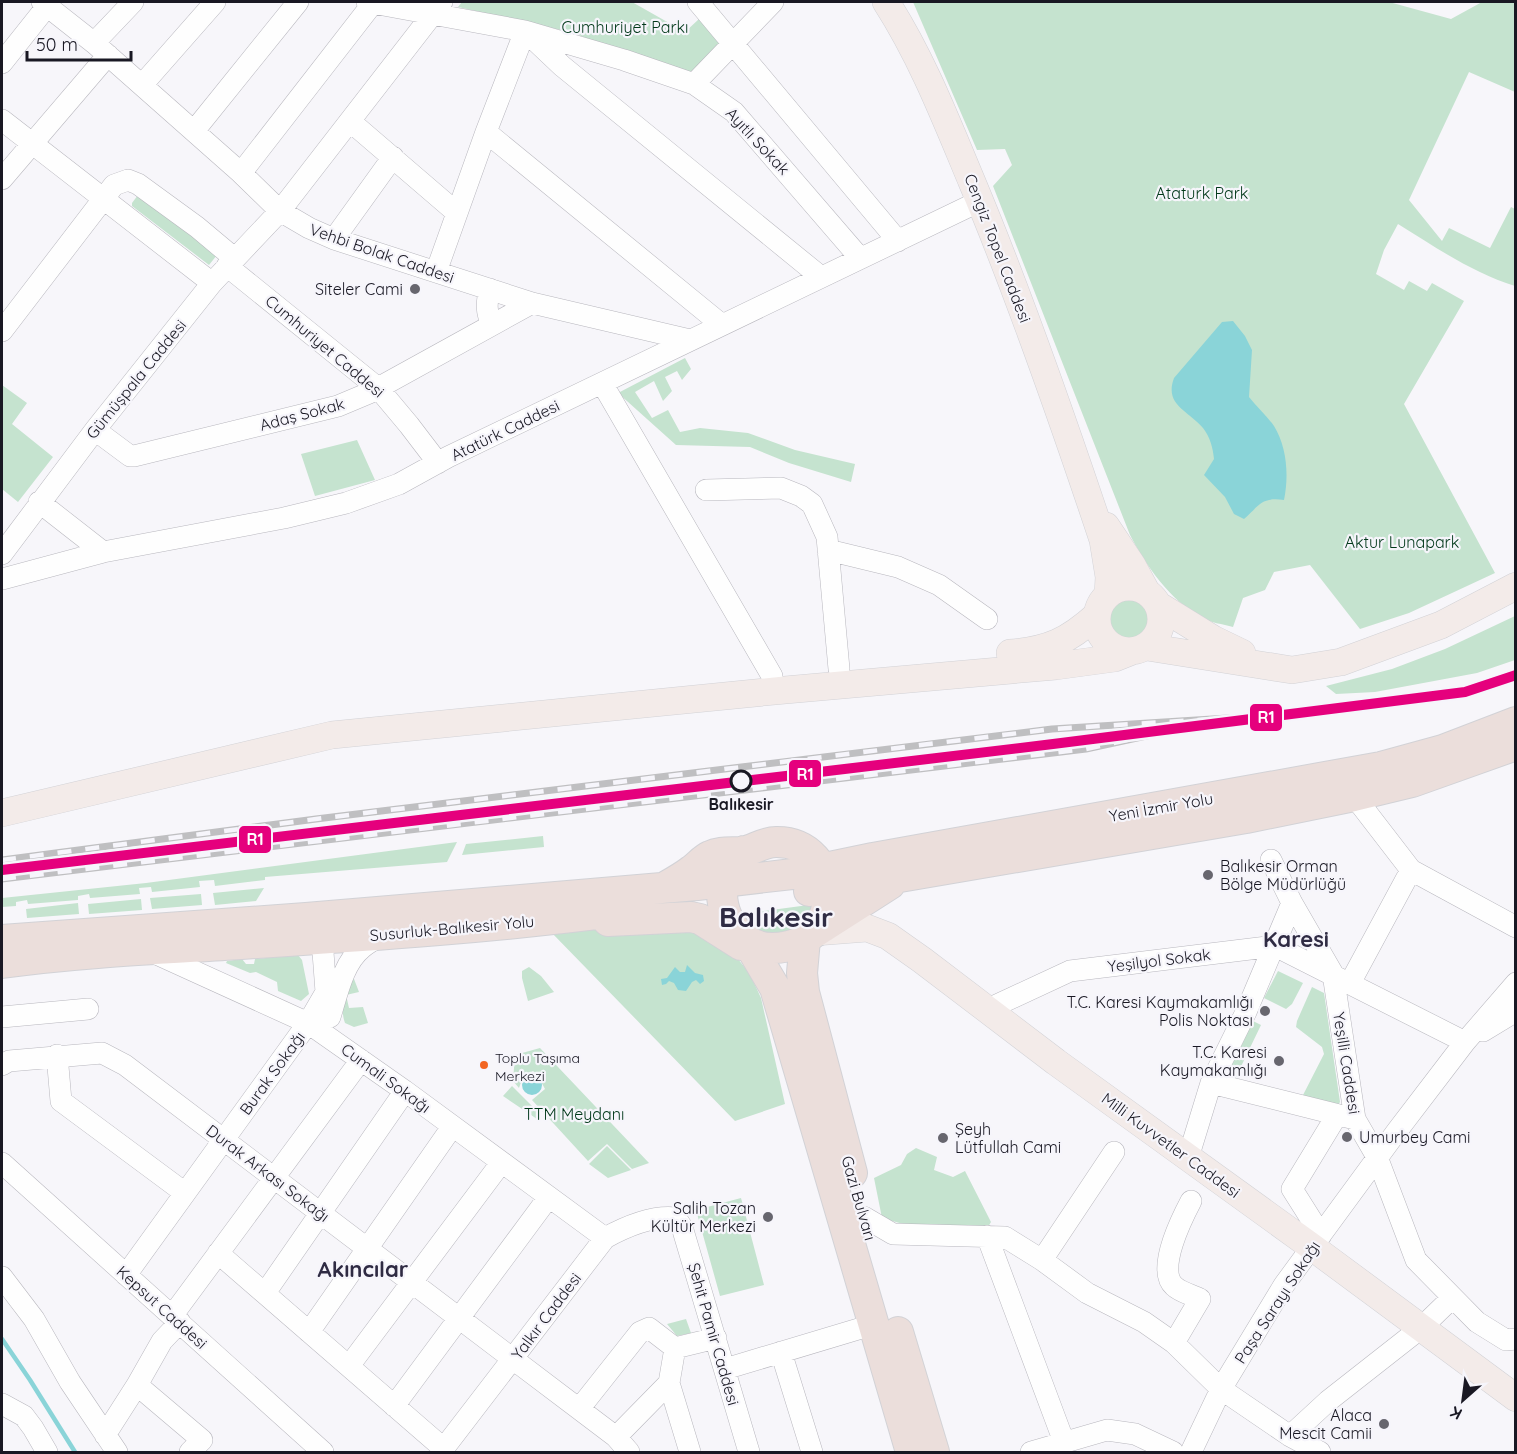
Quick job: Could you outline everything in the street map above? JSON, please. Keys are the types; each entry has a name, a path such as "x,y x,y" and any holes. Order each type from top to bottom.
{"highway":[{"name":"Yeni İzmir Yolu","path":"904,865 1381,767 1443,750 1515,722"},
{"name":"Yeni İzmir Yolu","path":"904,865 1246,818 1412,782 1515,745"},
{"path":"663,888 691,871 708,857 744,851 760,844 778,842 812,869 829,901 825,917 810,936"},
{"path":"744,851 731,864 722,889 725,914 752,949"},
{"name":"Susurluk-Balıkesir Yolu","path":"2,940 314,929 384,933 563,919 639,909 812,869 904,865"},
{"path":"812,869 904,865"},
{"path":"563,919 624,921 691,917 700,919 752,949 785,948 810,936 904,865"},
{"name":"Susurluk-Balıkesir Yolu","path":"2,963 149,950 663,888 722,889"},
{"name":"Gazi Bulvarı","path":"810,936 802,973 804,992 840,1133 934,1452"},
{"name":"Gazi Bulvarı","path":"752,949 776,988 911,1452"}],"main road":[{"name":"Cengiz Topel Caddesi","path":"894,9 936,94 1006,264 1091,502 1108,559 1109,577 1097,624 1105,641 1120,651 1139,649 1292,670 1341,662 1441,625 1515,586"},
{"name":"Cengiz Topel Caddesi","path":"1091,502 1152,598 1162,623 1159,632 1139,649"},
{"path":"2,798 334,718 1034,651 1053,646 1084,626 1102,605 1122,588 1138,588 1152,598"},
{"name":"Cengiz Topel Caddesi","path":"1152,598 1213,639 1240,652 1292,670"},
{"path":"2,813 333,735 1056,666 1115,658 1139,649"},
{"name":"Milli Kuvvetler Caddesi","path":"810,936 867,928 888,936 1188,1158 1317,1241 1421,1328 1515,1398"}],"street":[{"path":"2,179 101,49 133,2"},
{"path":"142,86 215,2"},
{"path":"194,131 298,2"},
{"path":"241,173 370,2"},
{"name":"Ayıtlı Sokak","path":"370,2 438,8 624,60 694,84 734,112 861,258"},
{"path":"698,2 898,241"},
{"path":"694,84 773,2"},
{"path":"2,63 45,3"},
{"name":"Vehbi Bolak Caddesi","path":"45,3 194,131 280,211 309,228 334,239 532,303 690,340"},
{"name":"Gümüşpala Caddesi","path":"3,547 212,283 280,211 438,8"},
{"path":"436,272 525,32 561,66 821,277"},
{"path":"2,120 212,283"},
{"path":"351,122 457,213"},
{"path":"486,132 722,325"},
{"path":"334,239 393,156"},
{"name":"Cumhuriyet Caddesi","path":"103,199 114,184 128,180 138,184 197,227 231,262 378,388 438,463"},
{"path":"2,331 103,199"},
{"name":"Atatürk Caddesi","path":"2,579 103,552 284,518 346,503 399,484 690,340 980,201"},
{"path":"490,289 486,306 492,325"},
{"name":"Adaş Sokak","path":"95,430 130,456 134,456 338,406 378,388 532,303"},
{"path":"602,383 772,676"},
{"path":"706,490 781,488 801,496 812,504 827,537 839,669"},
{"path":"39,502 103,552"},
{"path":"828,550 898,567 939,585 987,619"},
{"path":"1354,796 1411,870 1515,927"},
{"path":"1271,860 1292,903 1341,979"},
{"path":"1341,979 1411,870"},
{"path":"1188,1158 1211,1083 1275,946 1292,903"},
{"path":"314,929 333,1040"},
{"path":"330,1017 348,967 360,949 384,933"},
{"path":"1275,946 1465,1042 1515,1011"},
{"name":"Yeşilyol Sokak","path":"986,1010 1070,971 1275,946"},
{"name":"Cumali Sokağı","path":"149,950 308,1023 405,1091 604,1238"},
{"name":"Yeşilli Caddesi","path":"1341,979 1346,1117 1377,1157 1416,1260 1477,1322 1506,1340 1515,1339"},
{"name":"Paşa Sarayı Sokağı","path":"1191,1452 1221,1389 1284,1285 1396,1131 1465,1042 1515,983"},
{"name":"Burak Sokağı","path":"126,1275 308,1023 326,992"},
{"path":"2,1017 88,1009"},
{"name":"Durak Arkası Sokağı","path":"2,1065 9,1061 57,1055 102,1053 125,1065 369,1248 623,1445"},
{"path":"57,1055 61,1101 185,1193"},
{"path":"111,1444 137,1385 176,1319 219,1253 361,1060"},
{"path":"1211,1083 1346,1117 1292,1189 1317,1241"},
{"path":"265,1293 405,1091"},
{"path":"309,1332 452,1126"},
{"path":"1042,1260 1114,1152"},
{"name":"Kepsut Caddesi","path":"2,1163 322,1452"},
{"path":"349,1366 501,1163"},
{"path":"394,1406 548,1198"},
{"path":"1174,1343 1200,1299 1174,1286 1169,1278 1171,1246 1191,1201"},
{"path":"864,1217 893,1234 1005,1237 1042,1260 1087,1293 1144,1322 1174,1343 1221,1389 1290,1436 1320,1452"},
{"name":"Yalkır Caddesi","path":"442,1450 604,1238 626,1227 658,1219 676,1218"},
{"name":"Şehit Pamir Caddesi","path":"676,1218 682,1227 749,1452"},
{"path":"987,1236 1060,1446"},
{"path":"219,1253 442,1450"},
{"path":"2,1277 34,1319 70,1382 111,1444"},
{"path":"1290,1436 1328,1401 1421,1328 1452,1298"},
{"path":"725,1369 875,1324"},
{"path":"579,1409 640,1332 649,1328 675,1348"},
{"path":"675,1348 716,1338"},
{"path":"675,1348 669,1383 690,1452"},
{"path":"781,1352 812,1452"},
{"path":"623,1445 669,1383"},
{"path":"137,1385 202,1440 190,1452"},
{"path":"2,1404 24,1416 47,1452"},
{"path":"1031,1452 1060,1446 1107,1430 1135,1434 1173,1452"}],"green space":[{"name":"Cumhuriyet Parkı","path":"462,2 632,2 685,32 699,19 723,44 687,79 664,72 574,33 458,7"},
{"name":"Ataturk Park","path":"913,2 1389,2 1451,19 1482,2 1515,2 1515,92 1469,72 1409,200 1442,241 1449,228 1490,248 1511,207 1515,209 1515,286 1469,267 1398,224 1384,250 1376,274 1404,290 1409,281 1427,291 1432,283 1464,301 1404,404 1495,573 1409,613 1360,629 1310,565 1274,572 1265,590 1243,598 1233,627 1205,619 1190,610 1169,592 1151,570 1130,535 993,186 1012,165 1005,149 977,150"},
{"path":"138,195 217,255 209,265 132,206"},
{"path":"685,358 691,369 682,380 677,371 665,377 672,391 663,401 654,381 635,392 652,418 668,410 680,432 700,428 748,433 795,450 855,464 851,482 789,463 750,447 676,445 618,393"},
{"path":"2,385 27,403 12,424 53,457 18,502 2,489"},
{"path":"357,440 375,480 315,496 301,454"},
{"path":"1130,596 1147,603 1154,620 1147,637 1130,644 1113,637 1106,620 1113,603"},
{"path":"1515,616 1515,660 1477,673 1375,692 1336,694 1326,686 1392,669 1445,649"},
{"path":"543,836 544,847 462,855 466,844"},
{"path":"457,842 447,862 265,877 265,880 215,886 214,880 199,881 200,887 152,892 151,887 139,888 140,894 90,898 89,894 78,896 78,900 28,904 27,900 16,902 16,906 2,907 2,898 146,883"},
{"path":"264,888 256,901 215,905 213,893"},
{"path":"201,894 202,905 152,909 150,898"},
{"path":"141,899 142,910 89,914 88,904"},
{"path":"78,903 79,914 27,918 26,909"},
{"path":"816,904 814,913 789,937 764,932 755,926 748,913"},
{"path":"694,927 738,959 750,974 761,998 785,1104 735,1121 550,931"},
{"path":"298,955 302,960 309,994 301,1001 278,991 277,982 256,972 250,973 226,963 242,959 246,964 254,964 255,959"},
{"path":"529,967 541,976 554,992 528,1001 522,971"},
{"path":"1278,971 1303,983 1292,1004 1286,1009 1264,998"},
{"path":"354,979 359,992 346,995 349,1008 363,1007 368,1023 354,1027 345,1023 343,1007 348,981"},
{"path":"1312,987 1324,993 1340,1102 1337,1106 1302,1097 1324,1054 1322,1047 1296,1027"},
{"path":"1253,1021 1261,1025 1235,1079 1229,1071"},
{"name":"TTM Meydanı","path":"540,1048 649,1163 632,1169 607,1144 588,1161 532,1100 545,1089 537,1074 533,1071 527,1074 519,1088 513,1081 515,1055"},
{"path":"512,1086 541,1115 537,1119 503,1096"},
{"path":"607,1146 631,1170 608,1178 589,1164"},
{"path":"916,1148 937,1157 934,1170 953,1177 965,1171 991,1222 988,1227 917,1228 882,1218 874,1178 901,1165 907,1154"},
{"path":"741,1198 764,1285 720,1296 696,1210"},
{"path":"686,1319 691,1333 677,1336 667,1324"}],"water":[{"path":"1233,321 1245,336 1252,350 1249,397 1271,422 1278,434 1284,452 1286,472 1284,500 1265,501 1244,519 1234,514 1225,497 1204,475 1214,459 1208,435 1179,406 1172,395 1174,378 1222,322"},
{"path":"687,965 695,973 703,975 704,981 700,984 696,980 692,982 686,991 678,990 674,983 669,981 662,985 661,979 667,978 675,967 680,972 685,972"},
{"path":"528,1075 536,1075 542,1081 542,1089 536,1095 528,1095 522,1089 522,1081"}],"waterway":[{"path":"2,1339 75,1452"}],"railway":[{"path":"2,860 316,819 1052,729 1293,714"},
{"path":"2,879 1086,749 1174,730"}],"transit line":[{"name":"R1","path":"2,870 1053,744 1465,692 1516,675"}],"place":[{"name":"Siteler Cami","path":"415,289"},
{"name":"Balıkesir","path":"741,781"},
{"name":"Balıkesir Orman Bölge Müdürlüğü","path":"1208,875"},
{"name":"T.C. Karesi Kaymakamlığı Polis Noktası","path":"1265,1011"},
{"name":"T.C. Karesi Kaymakamlığı","path":"1279,1061"},
{"name":"Toplu Taşıma Merkezi","path":"484,1065"},
{"name":"Umurbey Cami","path":"1347,1137"},
{"name":"Şeyh Lütfullah Cami","path":"943,1138"},
{"name":"Salih Tozan Kültür Merkezi","path":"768,1217"},
{"name":"Alaca Mescit Camii","path":"1384,1424"}],"district":[{"name":"Balıkesir","path":"776,917"},
{"name":"Karesi","path":"1296,939"},
{"name":"Akıncılar","path":"363,1269"}],"park label":[{"name":"Aktur Lunapark","path":"1402,542"}]}
